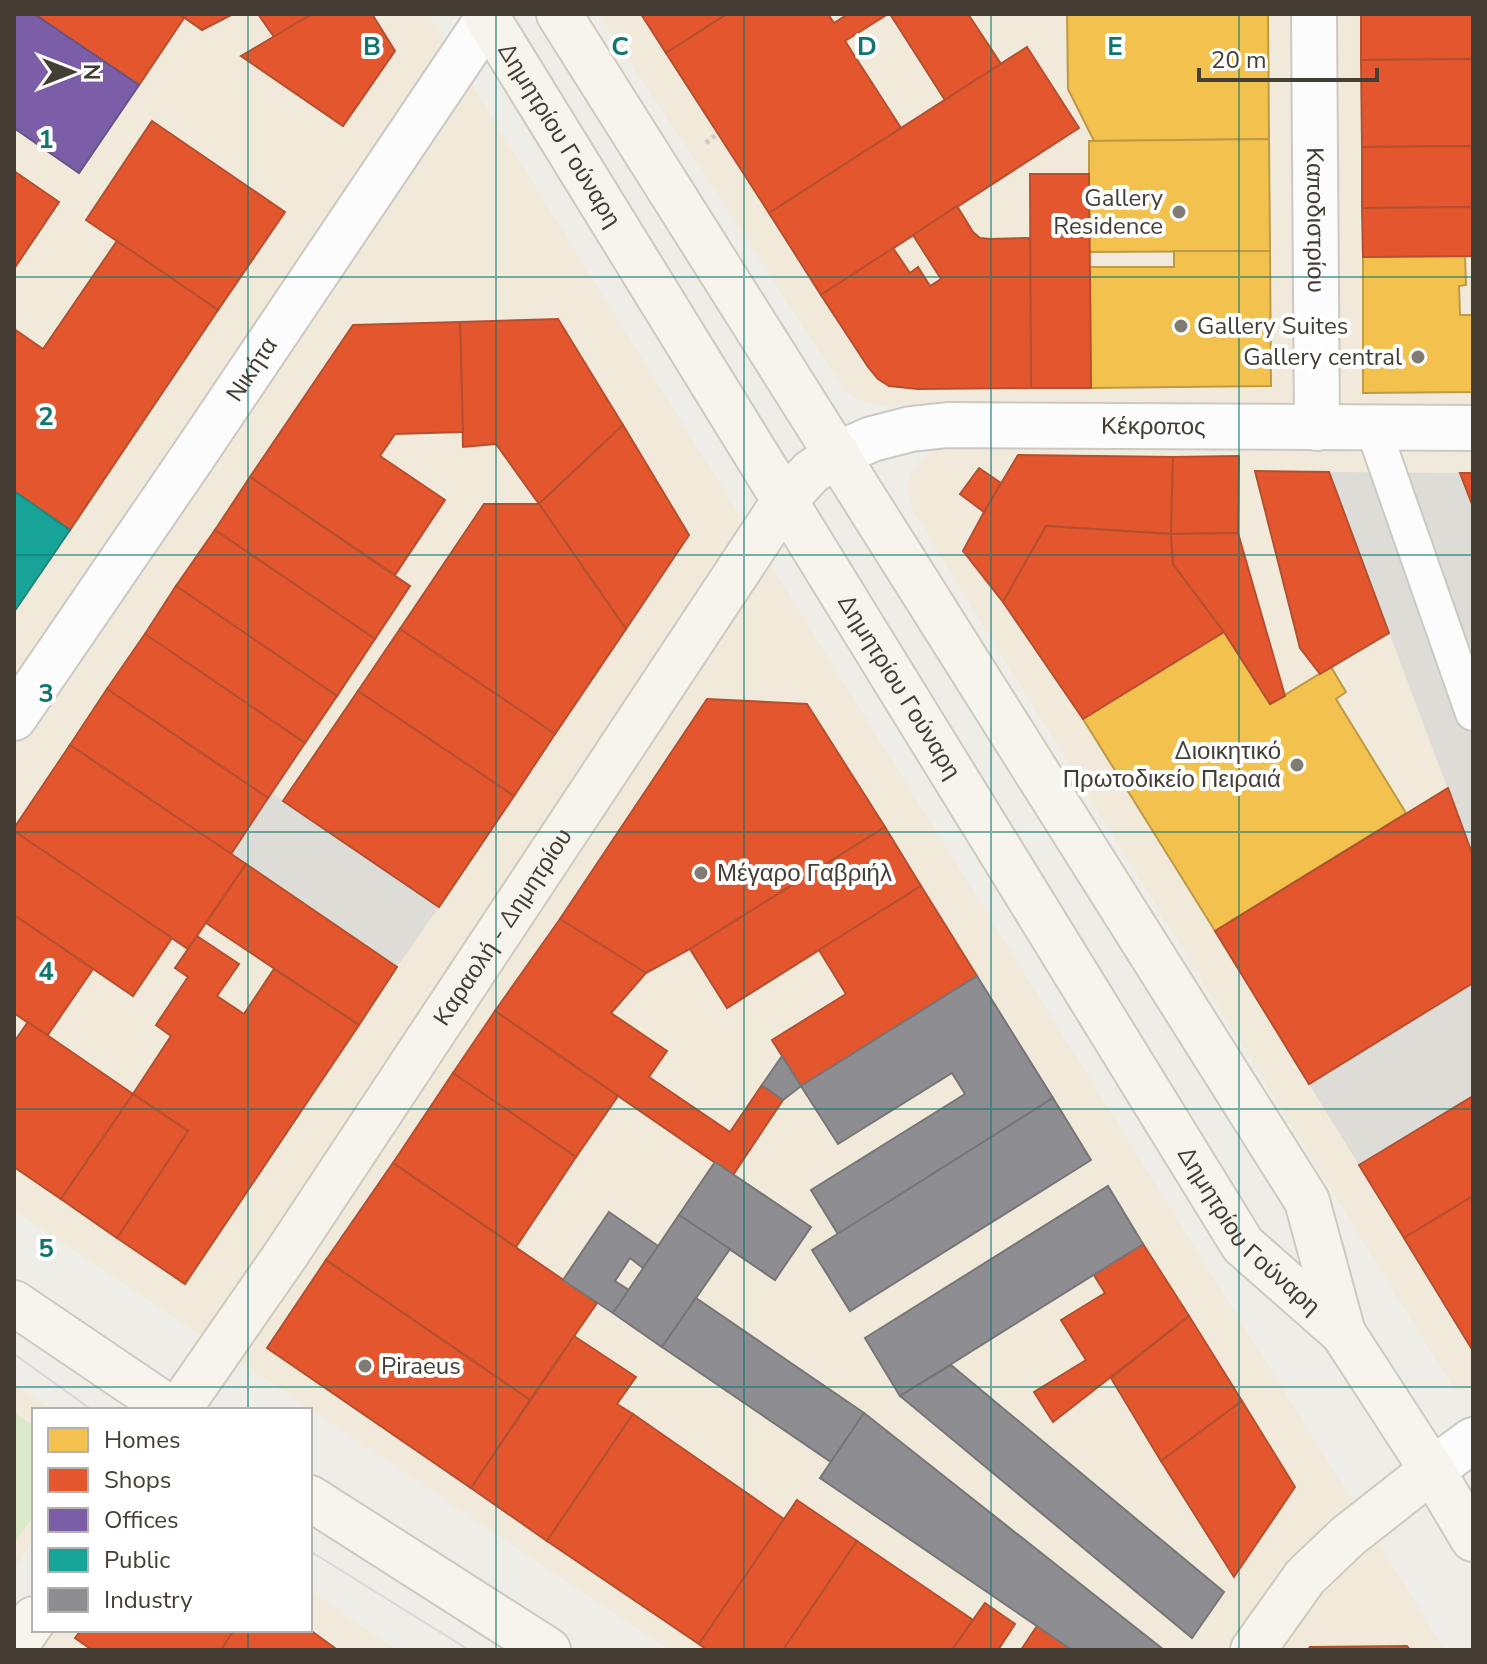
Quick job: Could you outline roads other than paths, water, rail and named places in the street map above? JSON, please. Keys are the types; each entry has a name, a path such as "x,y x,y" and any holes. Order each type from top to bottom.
{"main road":[{"name":"Δημητρίου Γούναρη","path":"559,14 1307,1201 1343,1333"},
{"name":"Δημητρίου Γούναρη","path":"487,16 1243,1245 1343,1333 1473,1539"},
{"name":"Καραολή - Δημητρίου","path":"176,1408 287,1253 785,500 811,472 838,454"},
{"path":"14,1303 172,1408"},
{"path":"1253,1650 1305,1577 1348,1536 1432,1470"},
{"path":"312,1499 548,1650"},
{"path":"14,1648 32,1622"}],"street":[{"name":"Καποδιστρίου","path":"1314,14 1317,428"},
{"name":"Νικήτα","path":"14,718 487,16"},
{"name":"Κέκροπος","path":"838,454 872,439 911,429 948,425 1473,428"},
{"path":"1432,1470 1473,1440"}],"lane":[{"path":"1373,428 1473,713"}],"tram line":[{"path":"14,1354 89,1408"},
{"path":"312,1552 469,1650"}],"place":[{"name":"Gallery Residence","path":"1179,212"},
{"name":"Gallery Suites","path":"1181,326"},
{"name":"Gallery central","path":"1418,357"},
{"name":"Διοικητικό Πρωτοδικείο Πειραιά","path":"1297,765"},
{"name":"Μέγαρο Γαβριήλ","path":"701,873"},
{"name":"Piraeus","path":"365,1366"}]}
